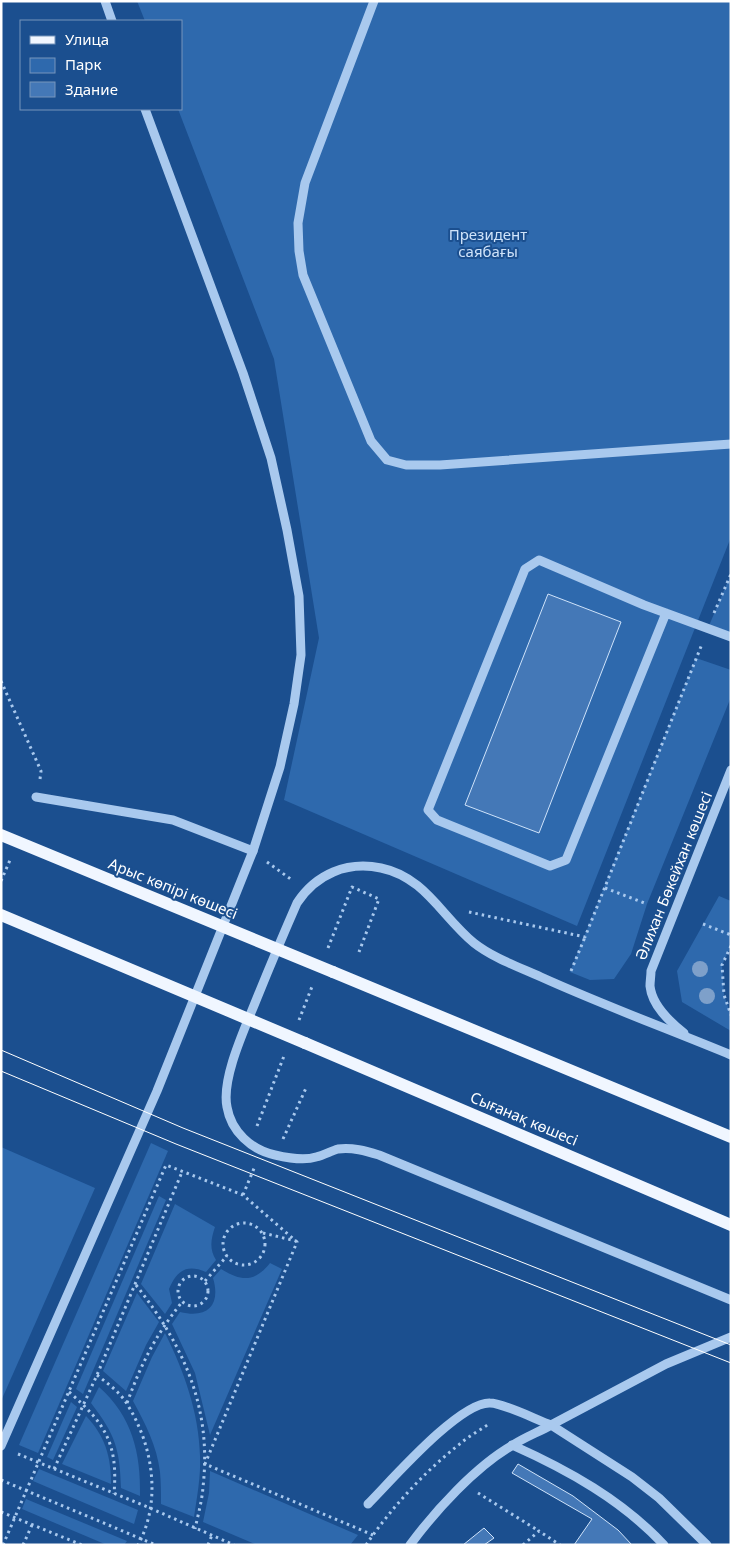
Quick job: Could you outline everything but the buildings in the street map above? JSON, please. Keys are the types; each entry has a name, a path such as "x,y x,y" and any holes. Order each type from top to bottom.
{"main road":[{"name":"Арыс көпірі көшесі","path":"1,836 731,1137"},
{"name":"Сығанақ көшесі","path":"1,916 305,1043 731,1225"}],"street":[{"path":"105,1 112,20"},
{"path":"374,1 306,183 298,223 299,251 303,275 372,441 387,460 406,465 459,463 731,444"},
{"path":"1,1446 157,1091 253,851 280,767 294,704 301,655 299,596 287,530 270,458 244,373 145,110"},
{"path":"666,613 566,860 550,866 437,820 428,810 524,569 539,560 666,613 731,637"},
{"name":"Әлихан Бөкейхан көшесі","path":"690,1038 669,1020 656,1004 650,987 651,970 731,770"},
{"path":"36,797 173,820 253,851"},
{"path":"731,1055 564,988 501,959 474,944 424,890 404,875 383,868 363,865 340,868 322,878 305,890 297,903 241,1038 228,1082 226,1105 231,1122 244,1140 261,1150 274,1155 295,1159 314,1158 338,1149 355,1149 379,1155 731,1300"},
{"path":"410,1545 449,1498 490,1461 512,1445 666,1364 731,1337"},
{"path":"368,1504 431,1440 455,1419 478,1404 491,1403 551,1425 632,1477 658,1498 707,1545"},
{"path":"512,1445 555,1465 611,1499 650,1529 664,1545"}],"path":[{"path":"564,988 731,574"},
{"path":"1,681 41,771"},
{"path":"253,851 305,890"},
{"path":"327,951 352,887 379,899 359,952"},
{"path":"605,888 647,904"},
{"path":"439,905 586,937"},
{"path":"703,924 731,935"},
{"path":"731,946 722,965 724,995 731,1016"},
{"path":"297,1024 316,978"},
{"path":"256,1124 286,1051"},
{"path":"283,1139 306,1088"},
{"path":"3,1545 166,1165 243,1195 297,1242"},
{"path":"54,1470 136,1285 182,1172"},
{"path":"263,1233 264,1253 254,1263 240,1265 234,1263 227,1256 223,1246 223,1238 231,1226 238,1223 252,1224 263,1233 297,1242"},
{"path":"205,1464 297,1242"},
{"path":"205,1281 227,1256"},
{"path":"193,1275 205,1281 209,1292 205,1301 196,1306 182,1302 179,1298 178,1287 183,1279 193,1275"},
{"path":"136,1285 165,1324 183,1359 198,1401 204,1434 205,1464 196,1529"},
{"path":"127,1403 148,1350 182,1302"},
{"path":"97,1375 127,1403 144,1438 151,1467 152,1494 150,1508 142,1539 138,1545"},
{"path":"69,1392 95,1416 107,1434 116,1474 114,1494"},
{"path":"366,1545 398,1504 432,1468 462,1442 512,1410"},
{"path":"16,1453 234,1545"},
{"path":"205,1464 373,1535"},
{"path":"1,1480 156,1545"},
{"path":"464,1485 560,1545"},
{"path":"1,1512 82,1545"},
{"path":"23,1545 32,1524"},
{"path":"523,1545 539,1531"},
{"path":"208,1545 212,1536"}],"green space":[{"name":"Президент саябағы","path":"137,1 731,1 731,537 577,926 284,800 319,638 274,359 178,110 182,110 182,20 145,20"},
{"path":"731,574 731,637 708,628"},
{"path":"696,658 731,670 731,697 647,904 631,954 614,979 590,980 570,972"},
{"path":"719,896 731,901 731,946 722,965 724,995 731,1015 731,1031 682,1002 677,971"},
{"path":"151,1143 168,1151 38,1453 19,1445"},
{"path":"1,1147 95,1188 1,1401"},
{"path":"159,1196 166,1200 83,1394 76,1389"},
{"path":"175,1204 215,1227 211,1244 216,1260 206,1272 188,1269 183,1270 175,1277 169,1289 172,1303 165,1314 141,1284"},
{"path":"270,1263 282,1269 210,1435 195,1373 172,1324 180,1312 198,1313 210,1308 215,1296 213,1278 221,1269 235,1276 248,1278 259,1274"},
{"path":"137,1293 159,1322 146,1345 126,1391 103,1371"},
{"path":"165,1333 184,1377 197,1424 200,1464 194,1517 161,1504 160,1472 156,1453 146,1426 133,1401 152,1357"},
{"path":"99,1387 119,1410 132,1436 139,1465 140,1496 121,1488 115,1442 106,1424 91,1403"},
{"path":"71,1402 77,1407 53,1460 47,1457"},
{"path":"86,1416 98,1431 106,1447 110,1464 111,1484 62,1464"},
{"path":"39,1469 138,1510 134,1524 33,1481"},
{"path":"210,1471 358,1535 350,1545 257,1545 203,1522 209,1493"},
{"path":"26,1499 127,1541 124,1545 107,1545 22,1509"}],"tram line":[{"path":"1,1050 183,1128 731,1345"},
{"path":"1,1071 176,1144 731,1363"}]}
